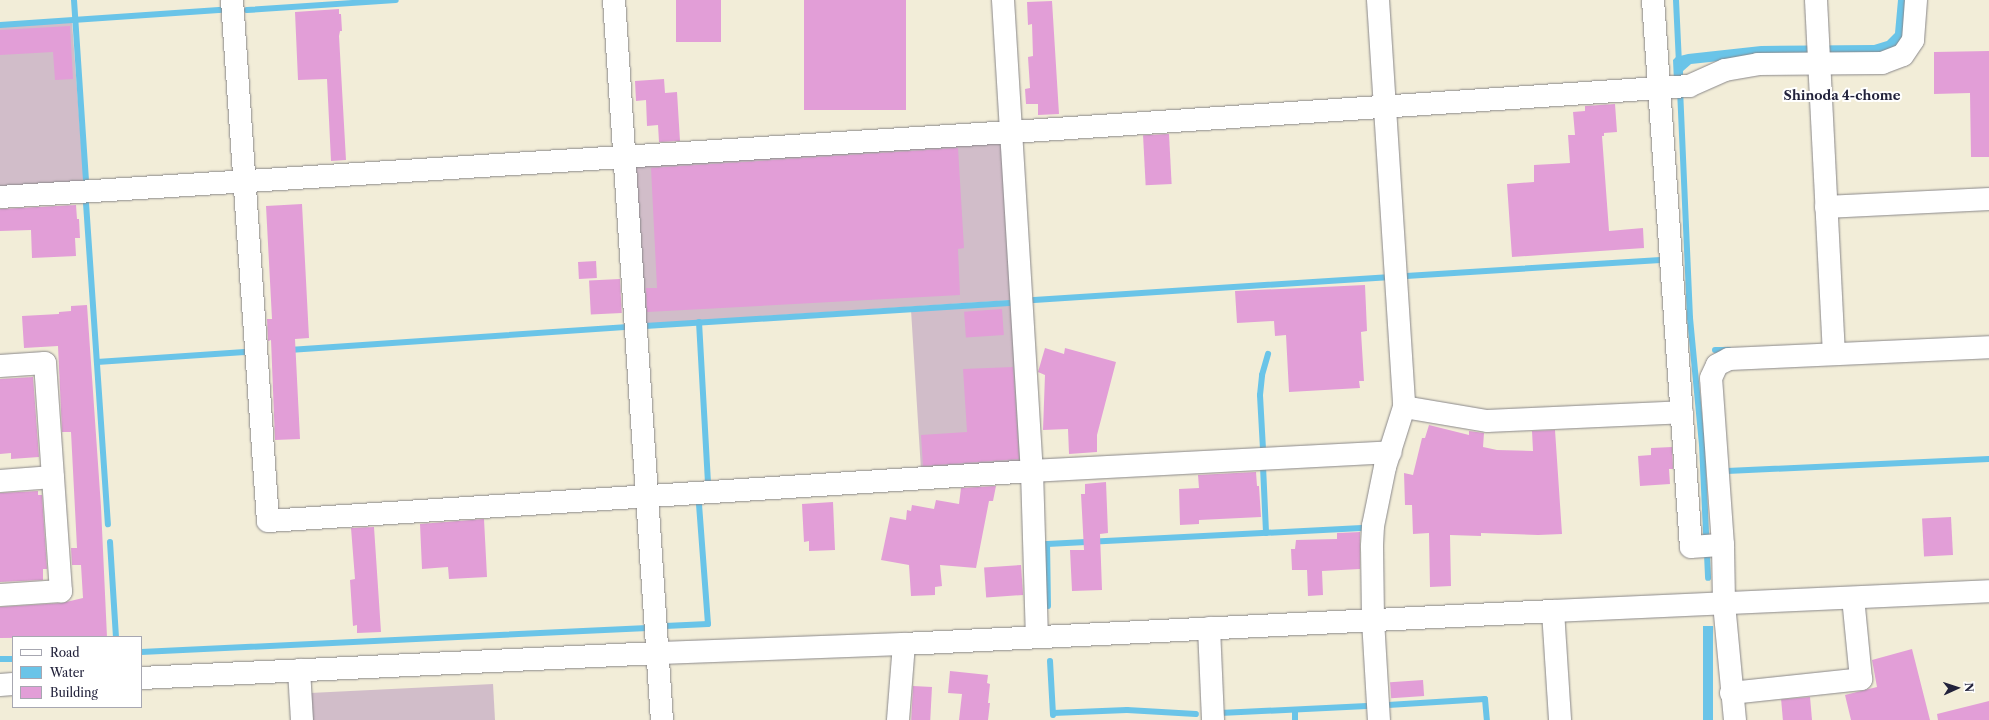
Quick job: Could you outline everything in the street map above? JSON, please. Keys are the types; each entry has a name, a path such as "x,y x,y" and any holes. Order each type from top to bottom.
{"street":[{"path":"232,0 268,521 1032,471 1390,452"},
{"path":"614,0 662,720"},
{"path":"1003,0 1032,471 1037,637"},
{"path":"1378,0 1404,407 1385,467 1373,526 1373,620 1379,720"},
{"path":"1653,0 1672,88 1682,412 1691,547 1713,546"},
{"path":"1816,0 1834,354"},
{"path":"0,197 1672,88 1725,70 1819,54 1882,62 1903,55 1913,40 1916,0"},
{"path":"1826,207 1989,199"},
{"path":"1735,720 1731,693 1724,604 1713,546 1711,378 1717,365 1729,359 1989,347"},
{"path":"0,366 45,363 61,591 0,595"},
{"path":"1404,407 1487,421 1682,412"},
{"path":"0,481 53,477"},
{"path":"142,678 658,653 904,644 1553,611 1989,591"},
{"path":"1731,693 1861,679 1853,598"},
{"path":"1553,611 1560,720"},
{"path":"1209,628 1213,720"},
{"path":"898,720 904,644"},
{"path":"299,670 302,720"},
{"path":"0,685 12,684"}],"shaded area":[{"path":"72,22 84,182 0,187 0,27"},
{"path":"995,140 1002,145 1012,300 643,324 633,169 639,162"},
{"path":"1012,304 1024,458 1016,464 921,470 911,310"},
{"path":"493,684 495,720 308,720 310,693"}],"water":[{"path":"1898,0 1911,0 1906,40 1884,53 1757,57 1691,64 1683,71 1683,82 1674,82 1673,60 1676,57 1688,54 1761,46 1874,45 1887,41 1895,33"},
{"path":"1703,626 1713,626 1713,720 1703,720"}],"building":[{"path":"676,0 721,0 721,42 676,42"},
{"path":"804,0 906,0 906,110 804,110"},
{"path":"1052,1 1059,114 1038,115 1038,104 1026,104 1025,89 1030,88 1028,57 1033,56 1032,24 1028,25 1027,2"},
{"path":"339,9 339,14 341,14 342,31 340,31 339,36 346,160 331,161 327,79 298,80 295,12"},
{"path":"70,26 73,79 55,80 53,52 0,55 0,30"},
{"path":"1989,51 1989,157 1971,157 1970,93 1934,94 1934,52"},
{"path":"664,79 665,93 677,92 680,141 659,142 658,125 647,126 646,100 636,101 635,81"},
{"path":"1615,104 1617,132 1604,133 1604,136 1602,136 1609,231 1643,228 1644,248 1512,257 1507,184 1534,182 1534,165 1570,163 1568,135 1575,135 1573,112 1585,111 1585,106"},
{"path":"1169,134 1172,184 1146,185 1143,135"},
{"path":"958,148 964,248 958,249 960,295 647,312 646,288 657,288 651,168"},
{"path":"302,204 309,338 295,339 300,439 275,440 271,340 268,341 267,319 272,319 266,206"},
{"path":"76,205 77,219 79,219 80,238 75,238 76,256 32,258 31,230 0,231 0,209"},
{"path":"596,261 597,278 579,279 578,262"},
{"path":"620,279 622,313 591,315 589,281"},
{"path":"1365,285 1367,331 1361,332 1364,381 1359,381 1360,388 1289,392 1286,335 1275,336 1274,321 1237,323 1235,291"},
{"path":"87,305 101,507 107,636 12,636 12,638 0,638 0,607 62,603 83,598 81,565 72,565 71,548 77,548 71,432 62,432 58,346 24,348 22,316 59,314 59,312 71,311 71,306"},
{"path":"1002,309 1004,335 966,338 964,312"},
{"path":"1045,348 1064,354 1065,348 1116,362 1097,435 1097,452 1069,454 1068,429 1043,430 1045,375 1038,372"},
{"path":"1013,367 1019,459 923,466 921,435 967,432 963,369"},
{"path":"33,377 39,457 11,459 11,453 0,454 0,379"},
{"path":"1429,425 1469,435 1469,431 1484,433 1483,447 1497,450 1533,451 1532,431 1555,430 1562,534 1538,535 1481,533 1481,536 1450,535 1451,586 1430,587 1429,533 1413,534 1412,505 1405,505 1404,473 1413,475 1422,438 1425,438"},
{"path":"1672,447 1673,469 1669,469 1670,484 1640,486 1638,456 1651,455 1651,448"},
{"path":"1256,472 1257,486 1259,486 1261,517 1199,520 1199,524 1180,525 1179,489 1199,488 1198,475"},
{"path":"1106,482 1108,533 1100,534 1102,590 1072,591 1070,550 1084,550 1081,494 1085,494 1085,484"},
{"path":"996,486 993,501 989,501 976,568 940,565 942,586 935,587 935,595 911,596 909,565 881,560 890,517 906,520 907,510 911,511 912,505 934,509 936,500 959,504 961,488"},
{"path":"38,491 38,495 42,495 47,569 43,569 43,580 0,582 0,493"},
{"path":"833,502 835,550 809,551 809,541 804,542 802,504"},
{"path":"1951,517 1953,555 1924,556 1922,519"},
{"path":"484,519 487,577 449,579 448,567 422,569 420,524"},
{"path":"374,527 381,632 357,633 357,625 353,626 350,580 355,579 351,528"},
{"path":"1360,532 1360,569 1322,571 1323,595 1308,596 1307,570 1292,570 1291,549 1295,549 1296,540 1337,539 1337,533"},
{"path":"1021,565 1023,595 986,598 984,568"},
{"path":"1912,649 1930,720 1851,720 1845,695 1877,687 1872,660"},
{"path":"950,671 988,675 987,683 990,684 988,703 990,703 988,720 959,720 962,694 948,693"},
{"path":"1423,680 1424,696 1391,698 1390,682"},
{"path":"913,686 932,687 930,720 911,720"},
{"path":"1810,697 1812,720 1783,720 1781,700"},
{"path":"1989,701 1989,720 1938,720 1937,714"}],"waterway":[{"path":"74,0 86,179"},
{"path":"247,10 396,0"},
{"path":"1676,0 1679,64"},
{"path":"0,25 222,10"},
{"path":"1680,89 1690,318 1702,444 1708,578"},
{"path":"86,203 108,524"},
{"path":"1406,276 1660,260"},
{"path":"1034,300 1387,277"},
{"path":"645,326 1009,303"},
{"path":"699,322 708,481"},
{"path":"289,350 628,327"},
{"path":"1715,350 1729,350"},
{"path":"97,362 245,352"},
{"path":"1263,449 1260,395 1262,375 1268,354"},
{"path":"1727,471 1989,459"},
{"path":"1263,466 1266,533"},
{"path":"665,626 708,624 699,504"},
{"path":"1048,606 1047,544 1367,528"},
{"path":"110,542 116,636"},
{"path":"142,652 647,628"},
{"path":"0,659 12,659"},
{"path":"1050,661 1053,715"},
{"path":"1388,705 1485,699 1487,720"},
{"path":"1220,713 1367,706"},
{"path":"1053,713 1127,710 1196,714"},
{"path":"1295,710 1295,720"}],"district":[{"name":"Shinoda 4-chome","path":"1842,95"}]}
